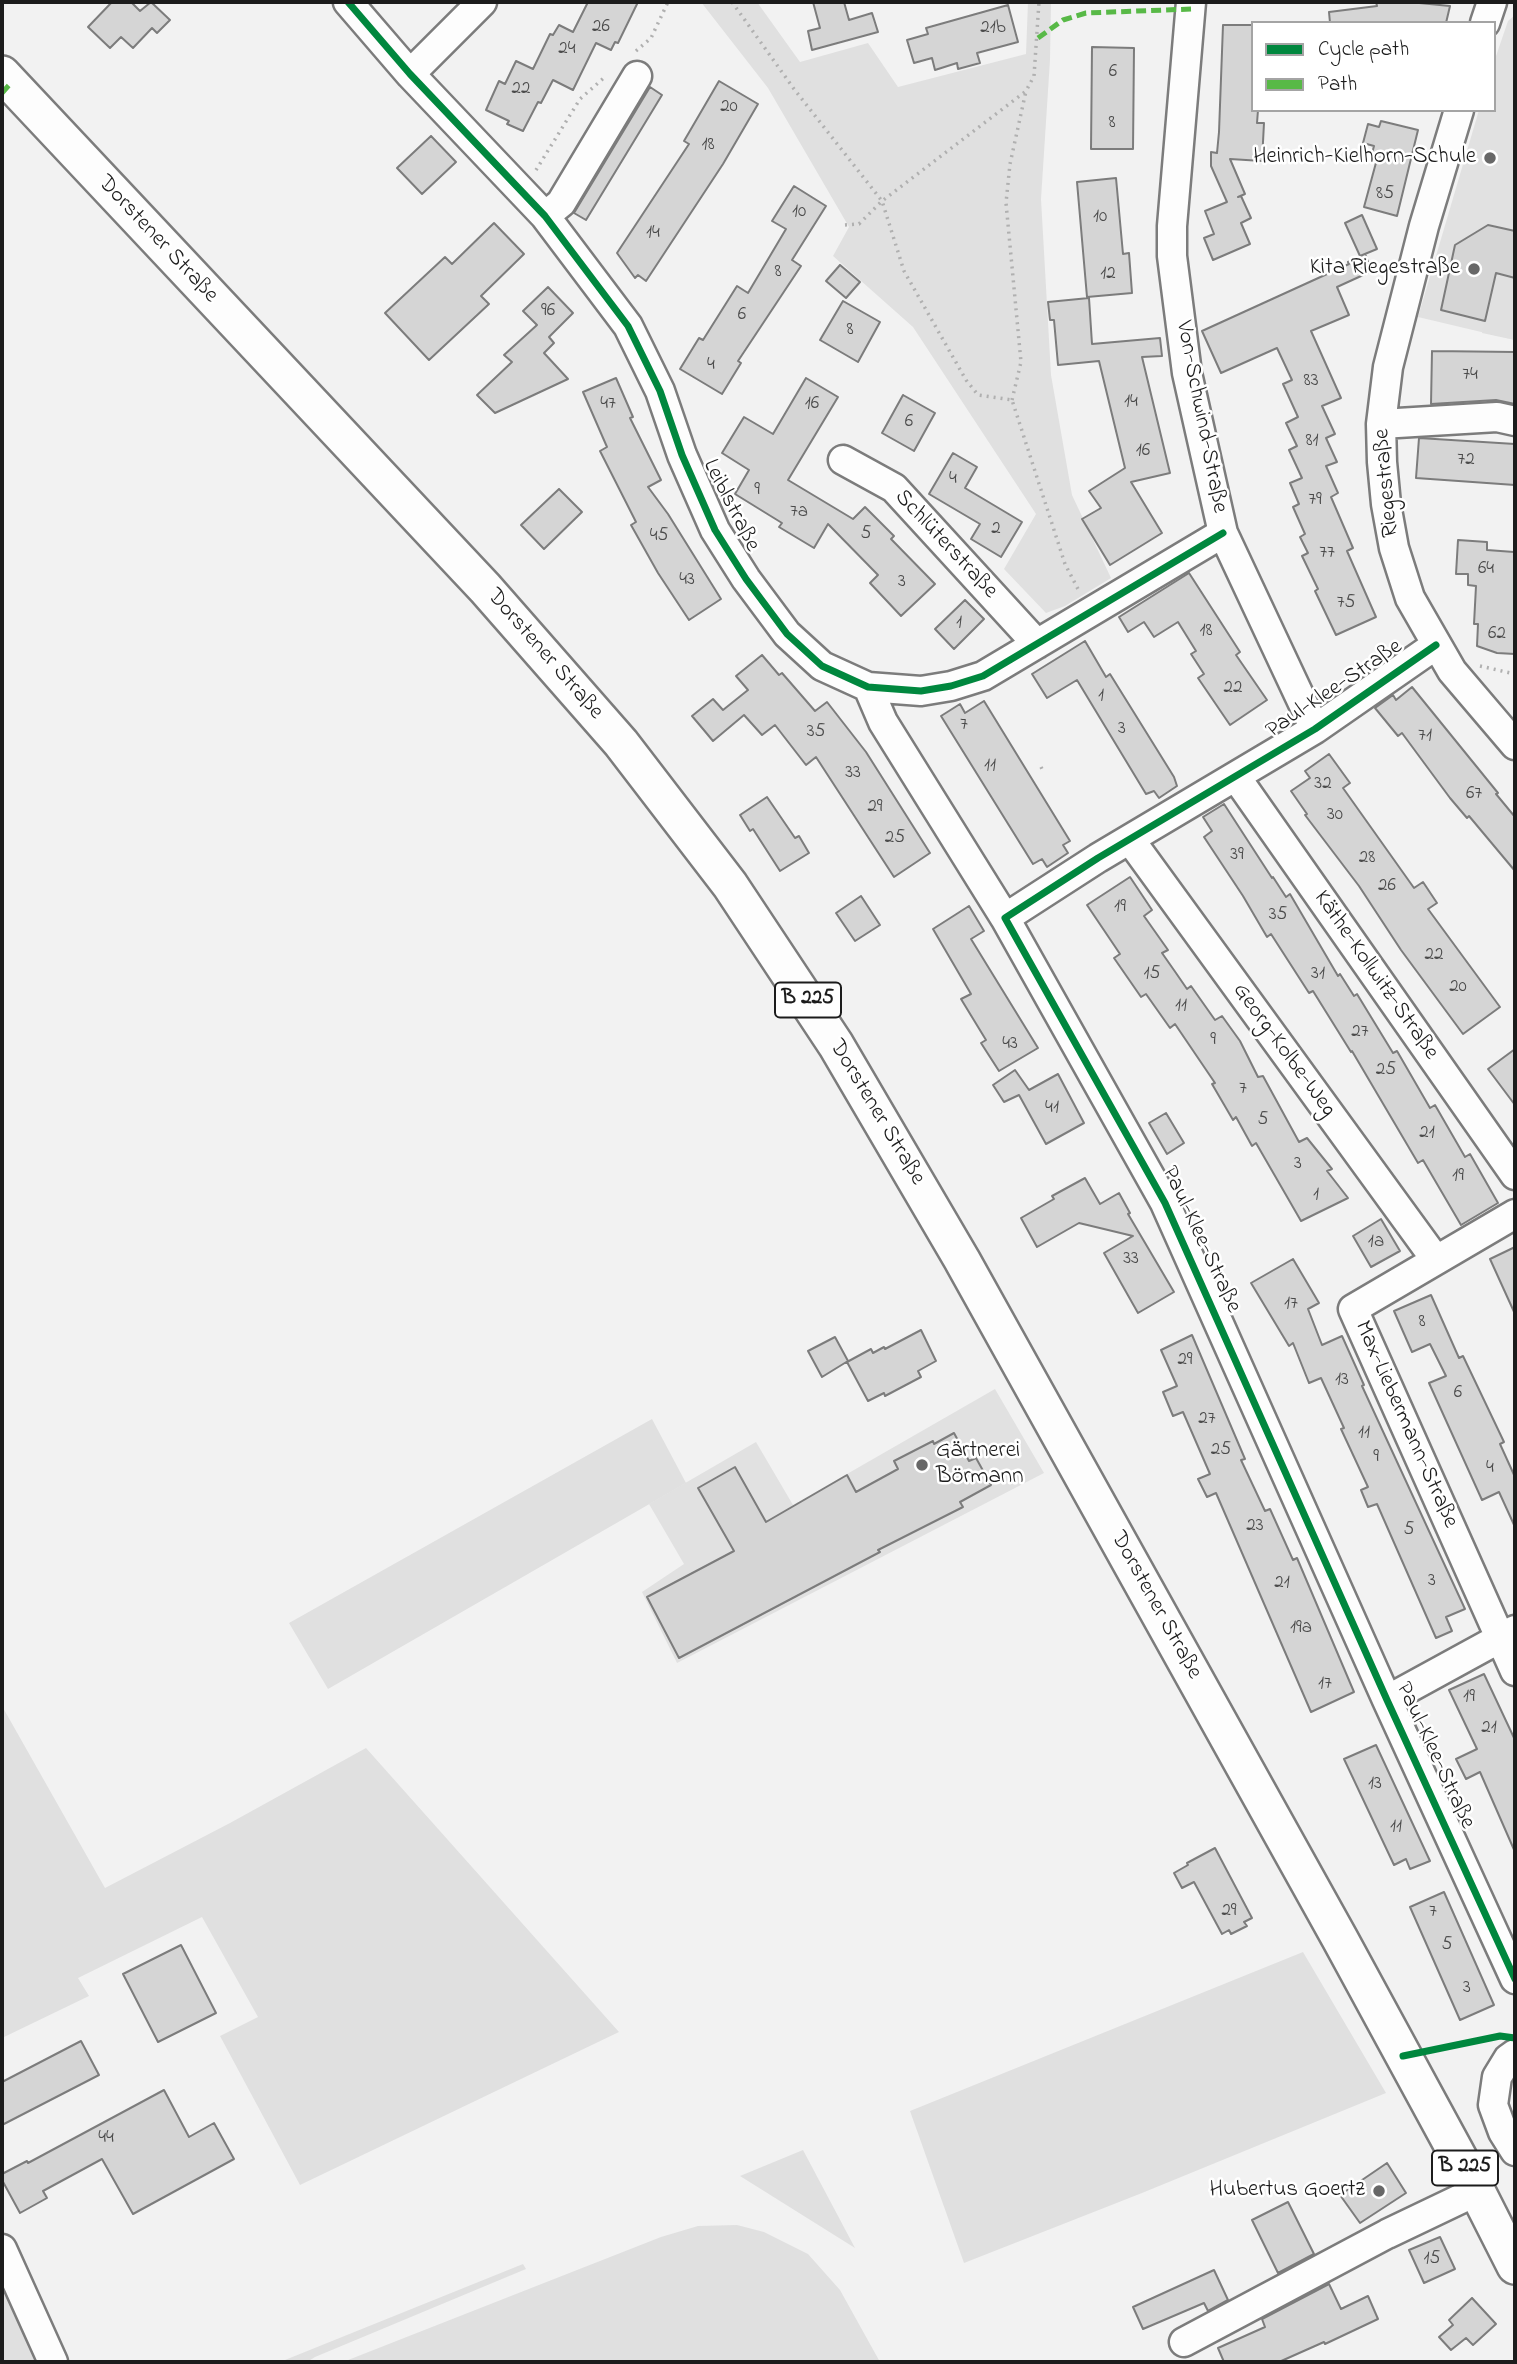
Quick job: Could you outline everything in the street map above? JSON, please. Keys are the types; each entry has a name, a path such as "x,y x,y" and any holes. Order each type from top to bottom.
{"main road":[{"name":"Dorstener Straße","path":"2,74 485,588 621,743 730,885 802,991 882,1121 1334,1927 1477,2190 1515,2266"}],"street":[{"name":"Leiblstraße","path":"348,2 410,74 545,216 628,326 660,391 682,456 715,530 746,579 787,634 822,666 868,687 921,691 951,686 983,676 1223,533"},
{"path":"410,74 482,2"},
{"name":"Von-Schwind-Straße","path":"1191,2 1172,226 1172,256 1187,373 1223,533 1315,729"},
{"path":"1486,21 1492,2"},
{"path":"545,216 561,203 626,68"},
{"name":"Riegestraße","path":"1458,112 1388,367 1381,424 1386,505 1394,548 1410,598 1452,671 1515,745"},
{"path":"1381,424 1497,417 1515,421"},
{"name":"Schlüterstraße","path":"843,460 894,488 1037,644"},
{"name":"Paul-Klee-Straße","path":"1436,645 1315,729 1203,794 1131,841 1098,858 1005,918 1165,1203 1515,1979"},
{"path":"868,687 883,722 1005,918"},
{"name":"Käthe-Kollwitz-Straße","path":"1236,777 1515,1175"},
{"name":"Georg-Kolbe-Weg","path":"1131,841 1436,1261"},
{"name":"Max-Liebermann-Straße","path":"1508,1633 1353,1309 1515,1214"},
{"path":"1387,1700 1508,1633 1515,1671"},
{"path":"1515,2054 1508,2059 1497,2077 1493,2105 1503,2132 1515,2151"},
{"path":"1184,2342 1387,2234 1477,2190"},
{"path":"2,2249 53,2362"}],"path":[{"path":"523,193 580,99 626,68 651,38 668,2"},
{"path":"732,2 794,89 882,201 904,271 966,380 978,395 1012,400"},
{"path":"1039,2 1034,76 1026,91 1010,164 1006,203 1021,362 1012,400 1065,564 1089,613"},
{"path":"845,225 859,224 882,201 1026,91"},
{"path":"1041,767 1044,773"}],"shaded area":[{"path":"701,2 757,2 800,62 868,43 898,87 1026,54 1028,2 1051,2 1041,199 1051,375 1072,495 1111,578 1065,606 1046,613 1004,569 1036,514 913,327 833,256 849,227 768,88"},
{"path":"1515,15 1515,340 1418,317 1478,112 1496,112 1496,56 1508,21"},
{"path":"1503,275 1515,278 1515,340 1482,333 1494,281"},
{"path":"995,1389 1044,1473 677,1663 642,1592 684,1564 649,1504 756,1442 793,1505"},
{"path":"652,1419 686,1483 328,1689 289,1623"},
{"path":"2,1706 105,1888 366,1748 619,2032 300,2185 220,2036 258,2017 202,1917 78,1978 89,1996 2,2038"},
{"path":"1303,1952 1386,2093 964,2263 910,2111"},
{"path":"803,2150 855,2248 740,2176"},
{"path":"737,2225 764,2232 808,2254 840,2290 880,2362 343,2362 661,2237 698,2226"},
{"path":"523,2264 526,2269 307,2362 280,2362"},
{"path":"2,2289 36,2362 2,2362"}],"building":[{"path":"112,2 131,2 140,11 151,2 170,20 157,33 152,28 133,48 121,37 110,48 88,27"},
{"path":"588,2 638,2 618,43 615,42 611,50 596,43 573,90 553,80 523,131 486,110 499,81 505,84 516,61 533,69 550,34 553,35 559,25 573,32"},
{"path":"813,2 844,2 849,20 872,13 878,32 812,50 808,31 820,28"},
{"path":"1376,2 1450,6 1446,21 1330,21 1329,12 1377,6"},
{"path":"1008,5 1018,42 977,53 980,63 958,69 957,63 935,70 932,58 914,63 907,40 928,34 926,28"},
{"path":"1223,25 1251,25 1251,112 1258,112 1257,123 1264,123 1262,161 1230,159 1245,194 1238,197 1241,196 1251,218 1241,223 1250,244 1213,260 1204,238 1214,234 1205,211 1227,202 1211,166 1211,152 1217,153"},
{"path":"1092,47 1134,48 1133,149 1091,149"},
{"path":"719,81 758,104 723,164 646,281 638,275 635,278 617,253 689,144 684,141"},
{"path":"650,87 662,95 586,220 574,213"},
{"path":"1381,121 1418,130 1397,216 1364,207 1377,159 1371,157 1374,146 1363,143 1368,124 1379,127"},
{"path":"431,136 456,162 422,194 397,168"},
{"path":"1116,178 1123,254 1129,253 1132,293 1087,297 1077,182"},
{"path":"794,186 826,206 792,260 801,266 738,361 741,363 722,394 680,369 699,338 703,340 737,286 748,293 786,229 772,221"},
{"path":"1362,215 1377,249 1360,256 1345,223"},
{"path":"494,223 524,254 481,296 489,304 429,360 385,313 445,257 452,264"},
{"path":"1488,225 1515,231 1515,278 1496,273 1485,321 1441,310 1455,245"},
{"path":"1365,254 1372,271 1337,287 1349,315 1311,331 1341,398 1322,406 1335,434 1326,438 1337,462 1326,466 1338,493 1331,497 1353,548 1347,551 1376,617 1336,635 1302,556 1308,553 1300,537 1305,534 1293,507 1299,504 1290,483 1302,478 1289,450 1297,446 1286,423 1298,417 1283,384 1292,380 1277,348 1221,373 1202,331 1349,264 1348,262"},
{"path":"840,265 860,282 846,298 826,281"},
{"path":"548,287 573,313 549,337 554,343 544,353 568,379 495,413 477,395 512,362 504,355 537,325 523,311"},
{"path":"1089,298 1092,344 1160,338 1162,356 1142,357 1170,473 1131,482 1162,533 1110,565 1082,519 1101,508 1089,491 1125,468 1099,361 1058,365 1054,320 1050,320 1048,302"},
{"path":"843,301 880,322 858,362 820,340"},
{"path":"1432,351 1515,352 1515,404 1496,400 1431,404"},
{"path":"616,378 633,417 630,418 661,480 648,487 721,599 689,620 631,525 636,522 600,451 607,447 583,392"},
{"path":"806,378 838,397 788,480 853,519 865,507 894,536 891,539 935,584 901,616 870,583 878,575 828,524 814,548 779,527 782,523 735,494 749,470 722,453 744,417 773,434"},
{"path":"903,395 935,413 914,451 882,433"},
{"path":"1419,438 1515,444 1515,485 1416,478"},
{"path":"953,453 977,467 965,488 1022,522 1001,557 971,539 980,524 929,494"},
{"path":"559,489 582,512 544,549 521,525"},
{"path":"1458,540 1487,542 1487,550 1514,552 1515,654 1497,653 1477,646 1478,624 1474,624 1476,586 1468,585 1468,574 1456,574"},
{"path":"1189,573 1240,652 1236,655 1267,700 1230,725 1198,678 1204,674 1191,654 1196,651 1178,622 1154,637 1144,622 1128,632 1119,617"},
{"path":"965,600 984,619 954,649 935,629"},
{"path":"1085,641 1106,677 1110,674 1174,777 1177,786 1159,798 1154,791 1146,794 1077,680 1047,698 1032,674"},
{"path":"762,655 779,675 782,673 815,711 827,702 866,752 930,853 894,877 816,757 806,765 775,725 762,735 744,715 713,741 692,716 713,699 723,710 748,690 736,676"},
{"path":"1412,687 1515,817 1515,871 1469,816 1467,818 1450,798 1402,733 1398,736 1375,708 1393,695 1396,700"},
{"path":"984,701 1070,841 1063,845 1068,853 1047,867 1042,859 1033,864 941,716 960,704 965,713"},
{"path":"1329,754 1350,783 1343,788 1414,888 1423,882 1437,903 1428,909 1500,1007 1463,1034 1401,950 1359,886 1305,815 1307,814 1291,791 1310,778 1305,771"},
{"path":"767,797 795,838 799,836 809,853 780,871 753,829 750,831 740,815"},
{"path":"1224,804 1272,878 1286,897 1290,894 1338,976 1340,974 1354,996 1357,994 1393,1053 1397,1051 1430,1108 1435,1105 1465,1157 1470,1154 1498,1203 1461,1225 1423,1160 1418,1163 1313,991 1309,993 1271,934 1267,937 1204,837 1212,831 1203,817"},
{"path":"1130,877 1152,910 1144,916 1168,950 1162,953 1187,989 1191,986 1215,1020 1222,1016 1240,1041 1258,1077 1263,1076 1299,1142 1307,1138 1332,1169 1327,1171 1348,1198 1301,1221 1256,1143 1252,1146 1236,1117 1233,1120 1212,1084 1215,1083 1175,1024 1170,1028 1146,994 1141,997 1114,958 1120,954 1087,905"},
{"path":"861,896 880,925 855,941 836,913"},
{"path":"969,906 984,931 971,939 1038,1048 999,1071 981,1043 986,1040 961,999 971,994 933,929"},
{"path":"1515,1049 1515,1105 1488,1069"},
{"path":"1015,1070 1029,1090 1058,1074 1084,1123 1046,1144 1019,1095 1004,1102 993,1085"},
{"path":"1166,1113 1184,1143 1167,1154 1149,1123"},
{"path":"1085,1178 1100,1204 1119,1193 1130,1213 1128,1214 1174,1292 1138,1313 1104,1253 1133,1236 1079,1223 1037,1247 1021,1218 1054,1199 1052,1196"},
{"path":"1381,1219 1400,1251 1371,1267 1353,1236"},
{"path":"1515,1247 1515,1314 1490,1259"},
{"path":"1293,1259 1319,1303 1308,1309 1322,1345 1342,1336 1364,1385 1362,1386 1465,1609 1446,1617 1452,1631 1436,1638 1377,1504 1368,1507 1361,1490 1368,1487 1321,1378 1309,1383 1293,1343 1289,1346 1251,1283"},
{"path":"1431,1295 1459,1358 1463,1356 1504,1442 1500,1444 1515,1477 1515,1527 1499,1492 1482,1500 1429,1383 1446,1376 1430,1344 1412,1352 1394,1311"},
{"path":"921,1330 936,1361 918,1371 921,1377 885,1396 884,1393 868,1401 847,1362 871,1349 873,1353 884,1347 885,1349"},
{"path":"1192,1335 1245,1459 1241,1460 1265,1511 1270,1509 1293,1560 1297,1558 1354,1692 1311,1712 1216,1493 1207,1497 1198,1479 1210,1474 1183,1412 1173,1416 1163,1392 1177,1386 1161,1350"},
{"path":"835,1337 848,1361 822,1377 808,1351"},
{"path":"954,1433 969,1461 976,1458 991,1485 960,1502 963,1507 679,1658 647,1597 734,1551 698,1488 735,1467 766,1522 847,1475 856,1492 898,1469 894,1461"},
{"path":"1484,1674 1515,1740 1515,1852 1480,1772 1466,1779 1456,1759 1477,1749 1449,1690"},
{"path":"1376,1745 1430,1861 1410,1869 1406,1859 1394,1865 1344,1759"},
{"path":"1215,1848 1252,1918 1244,1922 1247,1926 1231,1934 1229,1930 1222,1934 1194,1882 1182,1888 1174,1873"},
{"path":"1444,1892 1494,2005 1460,2020 1410,1907"},
{"path":"181,1945 216,2013 158,2042 123,1974"},
{"path":"81,2041 99,2075 2,2125 2,2082"},
{"path":"164,2090 189,2137 214,2123 234,2159 133,2214 102,2159 43,2191 47,2198 20,2213 2,2180 2,2174 27,2161 28,2163"},
{"path":"1387,2163 1406,2193 1360,2223 1340,2195"},
{"path":"1288,2202 1314,2254 1278,2273 1252,2220"},
{"path":"1440,2237 1455,2269 1424,2283 1409,2250"},
{"path":"1214,2270 1228,2300 1208,2311 1204,2303 1143,2329 1133,2307"},
{"path":"1329,2284 1341,2309 1368,2296 1378,2319 1279,2362 1224,2362 1218,2348 1265,2327 1262,2319"},
{"path":"1472,2298 1496,2324 1473,2345 1466,2338 1451,2350 1439,2337 1453,2325 1449,2320"}],"marked path":[{"path":"1038,38 1063,20 1086,13 1191,9"},
{"path":"2,93 10,84"}],"cycle path":[{"path":"348,2 410,74 545,216 628,326 660,391 682,455 715,530 746,579 787,634 822,666 868,687 921,691 951,686 983,676 1223,533"},
{"path":"1436,645 1315,729 1098,858 1005,918 1165,1203 1515,1979"},
{"path":"1403,2056 1500,2036 1515,2038"}],"place":[{"name":"Heinrich-Kielhorn-Schule","path":"1490,158"},
{"name":"Kita Riegestraße","path":"1474,269"},
{"name":"Gärtnerei Börmann","path":"922,1465"},
{"name":"Hubertus Goertz","path":"1379,2191"}]}
